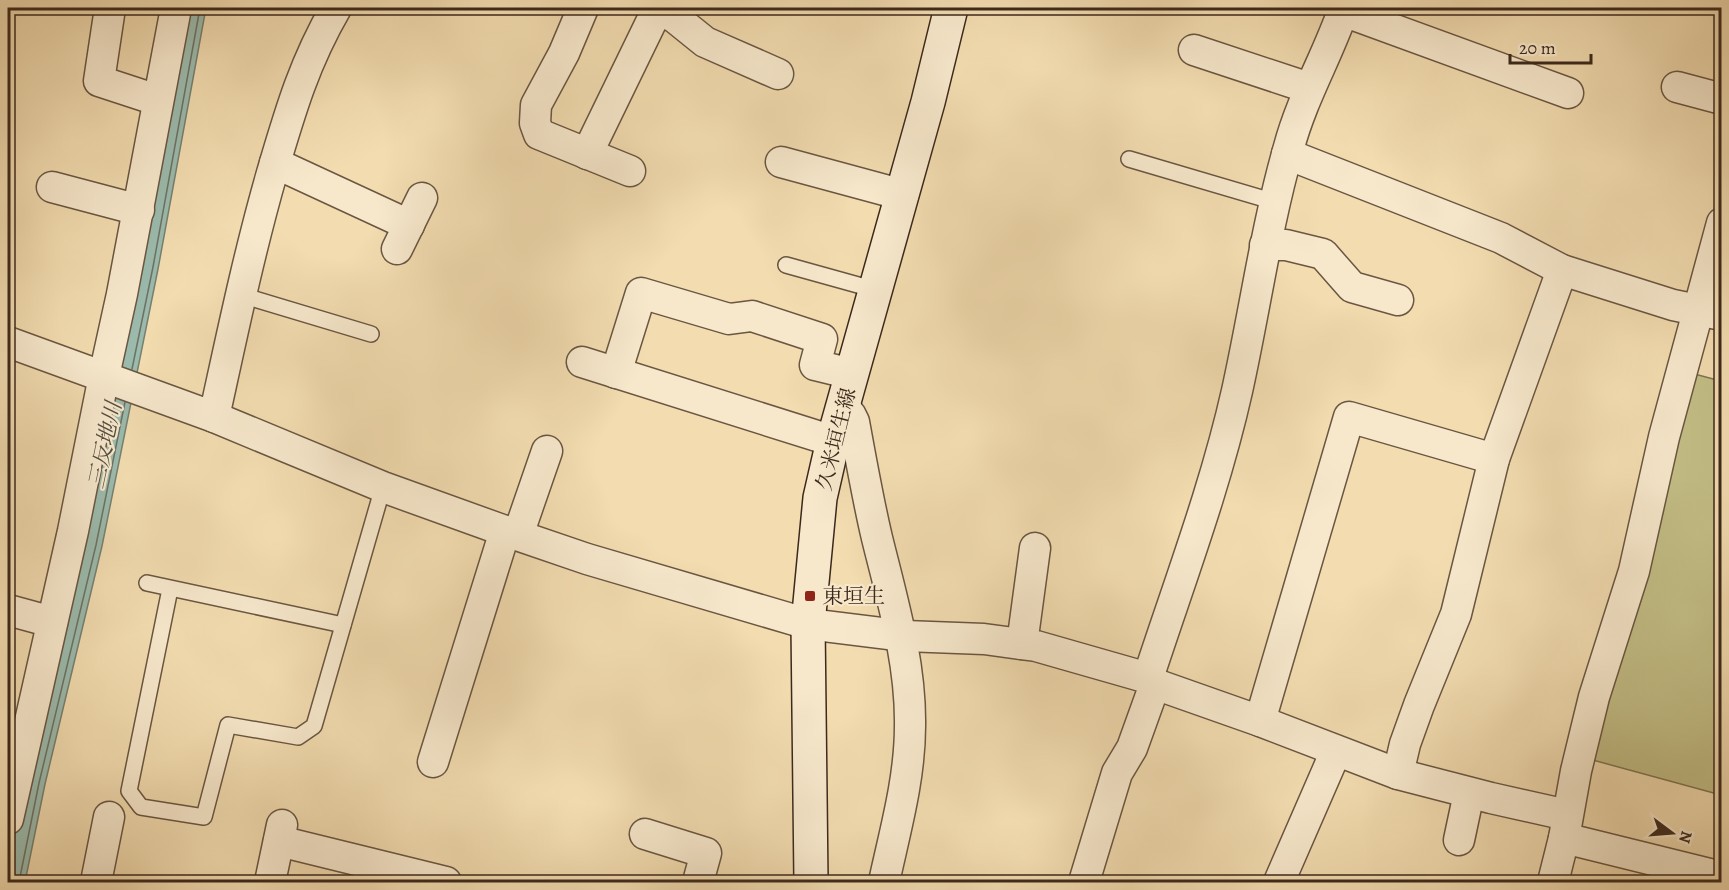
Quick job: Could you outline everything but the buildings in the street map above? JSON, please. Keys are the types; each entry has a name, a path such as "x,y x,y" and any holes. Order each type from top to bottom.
{"main road":[{"name":"久米垣生線","path":"811,882 808,624 820,498 833,441 903,195 951,8"}],"street":[{"path":"110,8 99,81 157,100"},
{"path":"8,819 105,377 139,210 157,100 176,8"},
{"path":"214,417 253,241 294,96 309,59 336,8"},
{"path":"583,8 564,53 536,105 535,123 539,134 630,171"},
{"path":"587,154 656,8 674,16 705,42 778,74"},
{"path":"1084,882 1117,773 1132,748 1222,453 1237,391 1265,245 1287,154 1309,88 1344,9 1554,82"},
{"path":"1194,50 1309,88"},
{"path":"1677,87 1722,99"},
{"path":"1287,154 1501,238 1562,270 1673,305 1709,312"},
{"path":"781,162 903,195"},
{"path":"275,163 403,237 422,198"},
{"path":"52,187 139,210"},
{"path":"1553,882 1594,697 1634,571 1664,437 1709,312 1722,223"},
{"path":"1265,245 1306,248 1323,254 1352,287 1398,300"},
{"path":"1398,774 1405,744 1419,705 1456,614 1494,459 1562,270"},
{"path":"616,373 641,293 729,319 752,316 822,339 815,365 852,374"},
{"path":"8,342 214,417 383,487 587,559 808,624 900,636 984,639 1036,646 1152,681 1398,774 1469,793 1722,877"},
{"path":"582,362 833,441"},
{"path":"842,410 850,414 854,422 872,518 900,636 910,699 910,727 901,806 884,882"},
{"path":"1260,721 1349,417 1494,459"},
{"path":"433,762 511,533 547,451"},
{"path":"1022,644 1035,548"},
{"path":"8,610 52,622"},
{"path":"1279,882 1336,750"},
{"path":"1459,840 1469,793"},
{"path":"106,877 109,817"},
{"path":"270,882 280,833 446,882"},
{"path":"645,834 706,853 698,882"}],"lane":[{"path":"1130,159 1275,202"},
{"path":"786,265 876,290"},
{"path":"241,295 371,334"},
{"path":"170,589 129,791 141,807 204,817 228,725 298,737 314,726 383,487"},
{"path":"147,583 343,625"}],"shaded area":[{"path":"1687,372 1721,381 1721,795 1589,759"}],"water":[{"name":"三反地川","path":"184,8 206,8 158,269 102,546 45,784 25,882 8,882 8,852"}],"place":[{"name":"東垣生","path":"810,596"}]}
